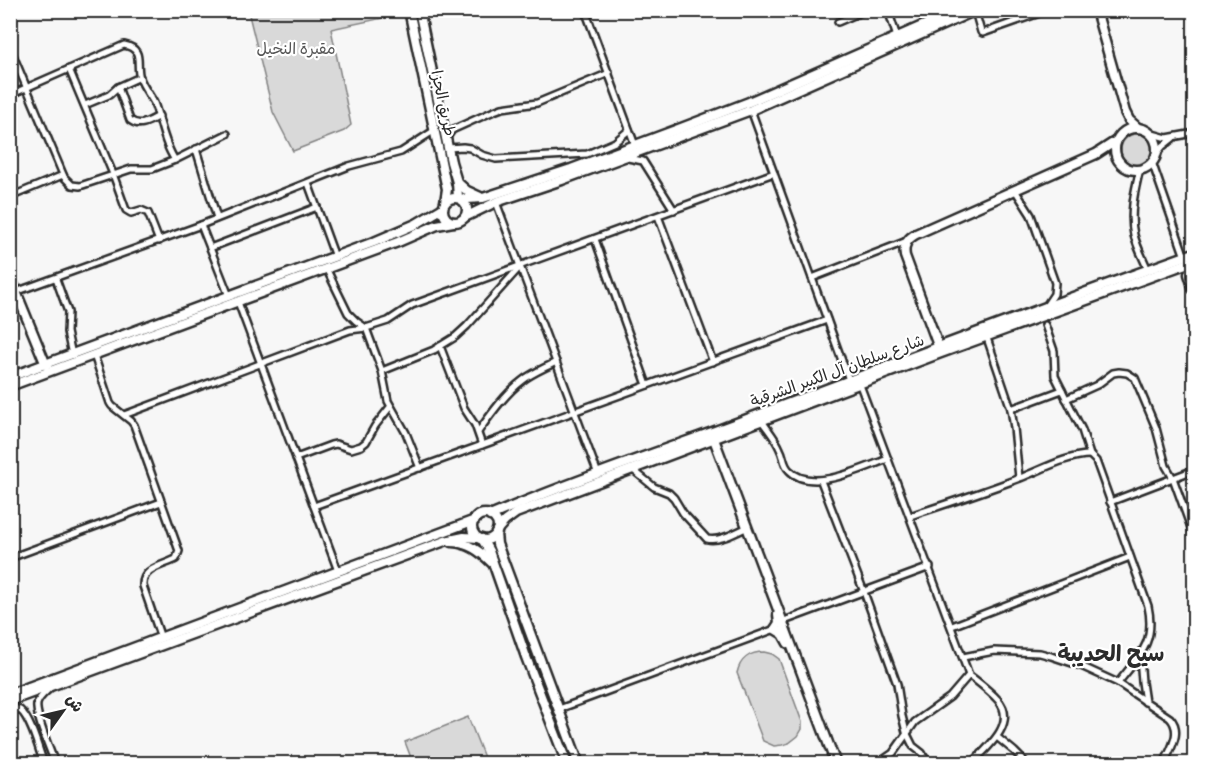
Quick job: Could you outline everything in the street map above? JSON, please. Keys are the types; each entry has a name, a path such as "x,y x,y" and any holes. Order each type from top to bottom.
{"main road":[{"path":"409,10 418,41 422,41 424,37"},
{"name":"طريق الجزا","path":"409,10 439,128 447,143 457,182 458,198"},
{"name":"طريق الجزا","path":"419,10 447,189 444,205"},
{"path":"10,377 335,257 416,224 451,198 467,200 483,198 571,169 748,102 959,10"},
{"path":"939,348 905,256 907,241 916,234 1103,151 1122,133 1126,120 1125,112 1096,10"},
{"path":"10,386 398,242 437,225 458,222 496,202 751,110 976,11"},
{"path":"1086,159 1103,156 1134,170 1147,166 1154,159 1156,148 1154,140 1149,133 1138,128 1129,120 1125,112"},
{"path":"1122,133 1138,128"},
{"path":"1116,141 1115,149 1121,164"},
{"path":"457,182 467,192 483,198"},
{"path":"458,198 466,204 468,209 465,217"},
{"path":"444,205 445,217 453,222"},
{"name":"شارع سلطان آل الكبير الشرقية","path":"490,516 1194,253"},
{"path":"1194,261 1189,274 1194,290"},
{"name":"شارع سلطان آل الكبير الشرقية","path":"497,532 505,521 516,513 941,353 1194,261"},
{"path":"1175,268 1189,274"},
{"path":"10,277 14,293 46,365"},
{"path":"714,439 836,764"},
{"path":"10,694 475,520 482,515 490,516 496,521 497,544 579,764"},
{"path":"475,520 472,528 489,551 567,764"},
{"path":"10,701 445,541 464,537 490,539 497,532"},
{"path":"445,541 460,542 471,546 494,564"},
{"path":"775,598 779,621 775,629 785,636 798,661"}],"street":[{"path":"585,10 635,145"},
{"path":"838,22 866,10"},
{"path":"888,10 897,37"},
{"path":"976,11 981,32 984,33 1048,10"},
{"path":"10,95 124,45 131,46 136,51 140,77 152,99 169,150 175,160"},
{"path":"10,48 68,183 76,186 84,185 131,169 152,169 227,134"},
{"path":"69,69 127,211 133,213 144,210 148,213 159,241"},
{"path":"14,293 159,241 349,166 401,152 439,128 452,130 502,108 531,105 609,73"},
{"path":"85,105 109,95 118,87 140,77"},
{"path":"118,87 130,120 141,124 159,116"},
{"path":"751,110 849,380"},
{"path":"452,130 447,143 470,148 496,159 586,154 615,142 630,130"},
{"path":"1149,133 1161,137 1194,133"},
{"path":"1173,137 1154,159 1185,257"},
{"path":"196,149 217,218"},
{"path":"643,162 646,149"},
{"path":"624,157 643,162 674,210"},
{"path":"1140,169 1135,191 1133,228 1136,242 1148,270"},
{"path":"124,415 350,330 388,321 412,305 774,173"},
{"path":"10,196 63,175"},
{"path":"308,183 335,257"},
{"path":"1015,190 1031,215 1055,283 1054,294 1045,308"},
{"path":"496,202 598,474"},
{"path":"210,248 317,207"},
{"path":"658,216 713,362"},
{"path":"201,225 229,296"},
{"path":"595,239 647,385"},
{"path":"812,278 907,241"},
{"path":"382,371 428,353 467,326 520,266"},
{"path":"326,268 348,313 366,328 382,371 390,407 406,433 420,468"},
{"path":"56,279 68,312 67,332 72,355"},
{"path":"238,302 338,571"},
{"path":"314,506 827,320"},
{"path":"1045,325 1054,351 1055,376 1082,430 1090,455 1096,461 1149,606 1151,617 1149,639 1140,656 1118,683"},
{"path":"987,338 1011,409 1019,478"},
{"path":"440,346 464,408 478,432 482,445"},
{"path":"94,355 110,403 134,425 179,551 174,560 147,572 142,578 161,638"},
{"path":"478,432 516,386 556,362"},
{"path":"1066,399 1097,385 1113,373 1127,373 1135,378 1156,428 1166,466 1173,478 1194,536"},
{"path":"860,385 969,675 999,701 1005,711 1005,722 997,737 971,764"},
{"path":"1011,409 1062,390"},
{"path":"296,458 336,444 351,449 361,447 390,407"},
{"path":"762,421 781,450 788,470 802,478 821,481 832,479 888,459"},
{"path":"910,516 1071,458 1090,455"},
{"path":"632,469 654,488 669,493 683,513 707,539 718,539 748,527"},
{"path":"1110,502 1194,470"},
{"path":"821,481 897,684 906,732 928,764"},
{"path":"10,558 161,502"},
{"path":"952,626 1130,557"},
{"path":"559,709 775,629 784,623 930,567"},
{"path":"963,657 993,651 1040,654 1081,666 1118,683 1170,718 1176,726 1176,736 1164,764"},
{"path":"1140,656 1146,702"},
{"path":"877,764 892,753 915,722 950,697 969,675"},
{"path":"52,686 41,696 37,708 55,764"},
{"path":"10,707 23,713 44,764"},
{"path":"29,724 36,720 40,722"},
{"path":"997,737 1027,764"}],"green space":[{"name":"مقبرة النخيل","path":"248,11 381,11 383,18 331,29 351,125 344,131 293,151 273,112"},
{"path":"1137,134 1148,139 1153,150 1148,161 1137,166 1126,161 1121,150 1126,139"},
{"path":"764,652 779,659 802,722 802,729 798,736 782,745 774,746 763,741 737,673 746,657"},
{"path":"468,717 485,760 476,764 413,763 405,742"}],"district":[{"name":"سيح الحديبة","path":"1111,653"}]}
